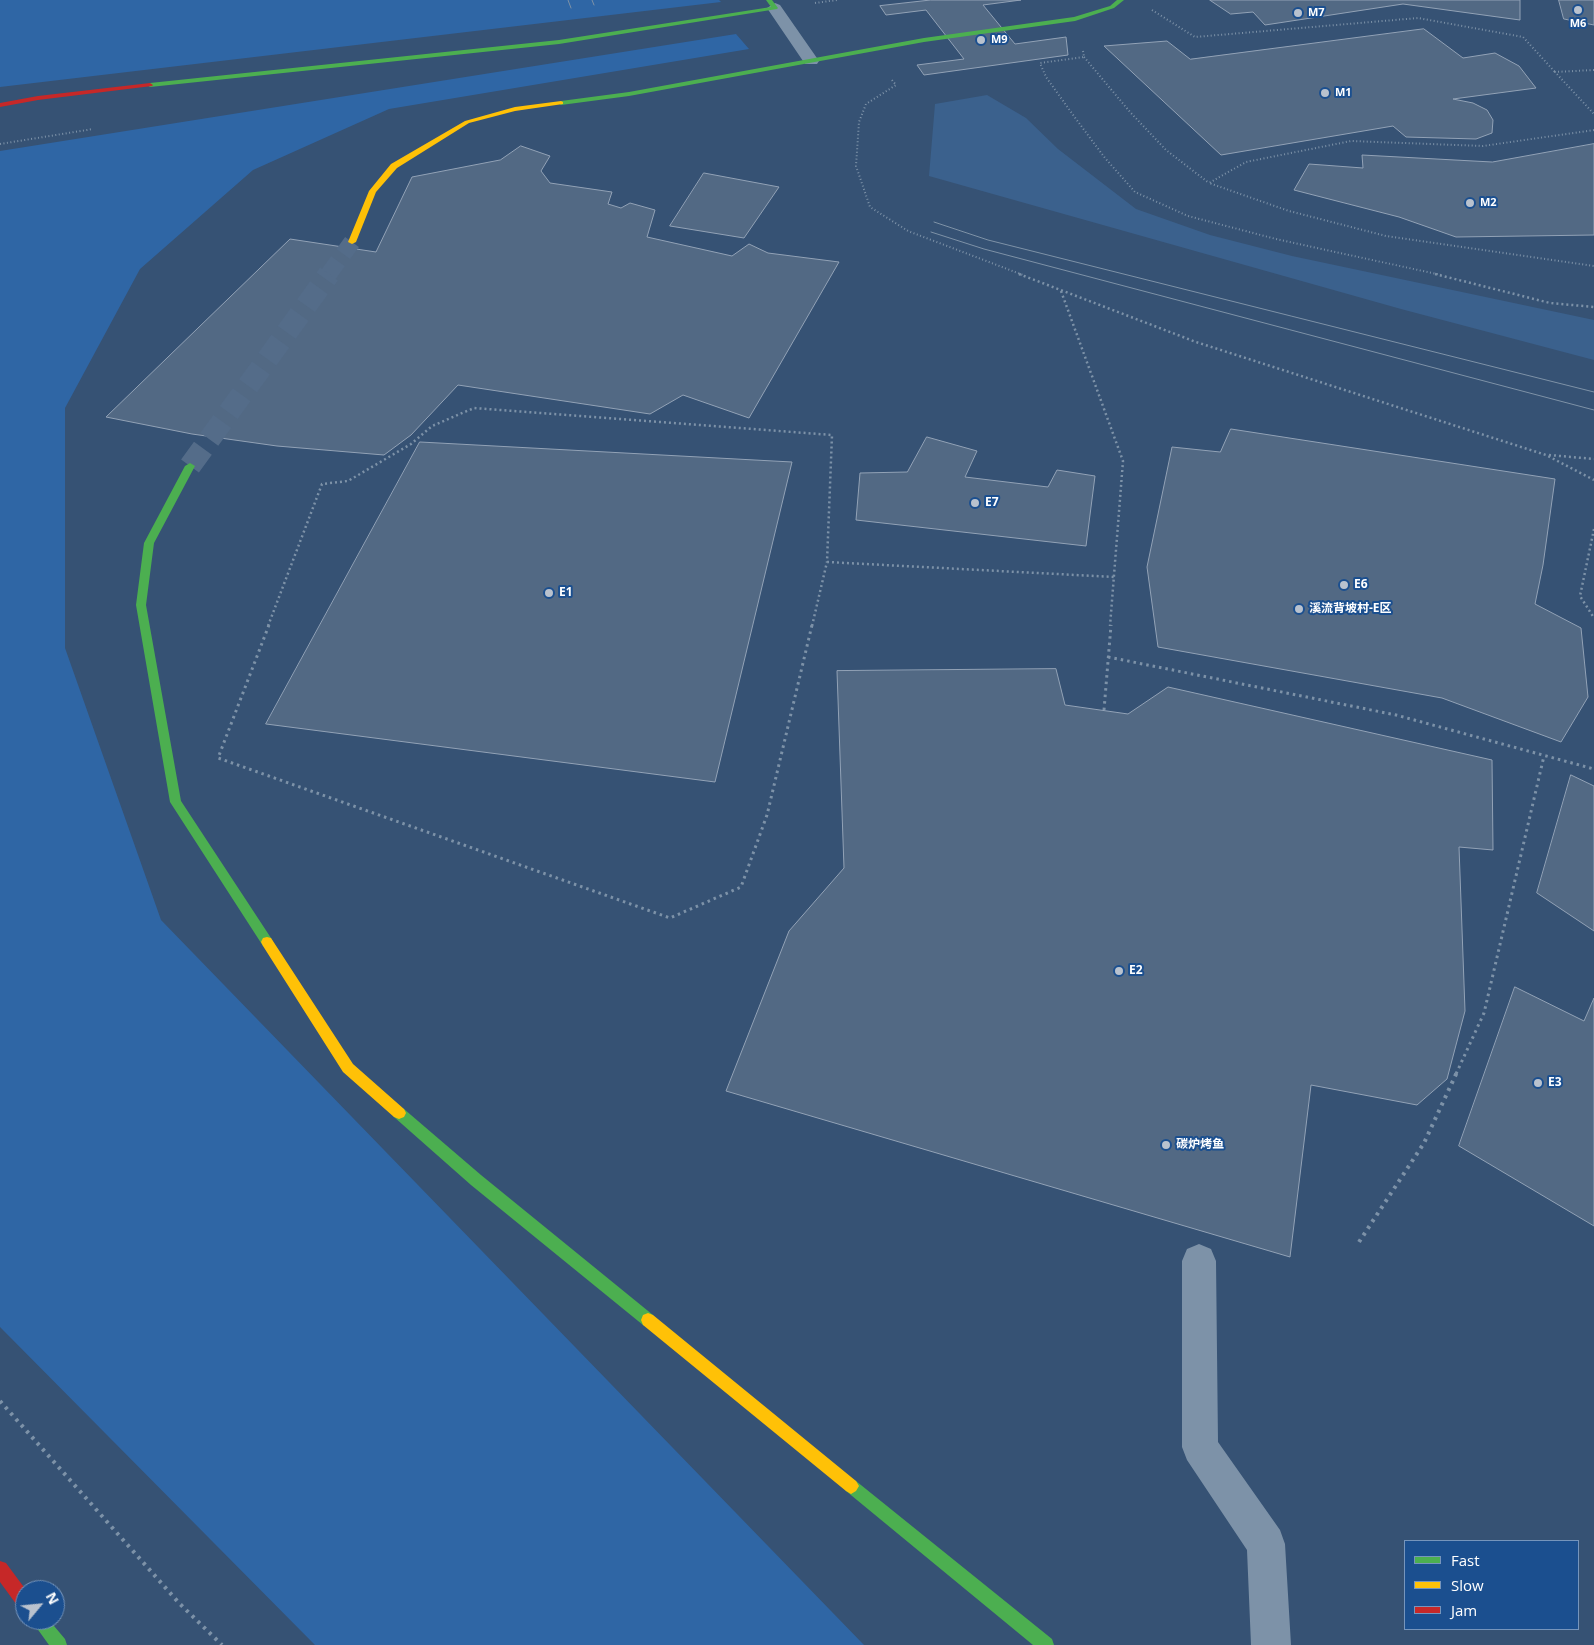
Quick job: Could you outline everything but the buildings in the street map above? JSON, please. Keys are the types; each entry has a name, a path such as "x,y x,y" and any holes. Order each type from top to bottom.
{"street":[{"path":"352,242 373,191 394,166 467,122 515,109 629,94 924,40 1075,19 1112,7 1121,0"},
{"path":"0,105 38,98 270,71 559,42 772,4 811,61"},
{"path":"190,466 149,543 141,605 176,802 348,1068 476,1180 1046,1645"},
{"path":"1199,1261 1200,1447 1266,1544 1271,1645"},
{"path":"0,1569 15,1589"},
{"path":"47,1630 59,1645"}],"path":[{"path":"1146,5 1195,37 1418,18 1523,37 1594,114"},
{"path":"871,51 896,85 866,104 858,122 856,166 870,207 908,231 1196,342 1546,455 1594,480"},
{"path":"1084,57 1130,112 1166,150 1209,183 1290,211 1386,236 1594,266"},
{"path":"1040,63 1046,77 1076,119 1105,158 1135,192 1188,216 1276,239 1472,282 1550,303 1594,308"},
{"path":"1555,72 1594,70"},
{"path":"1209,183 1246,162 1351,142 1418,142 1483,146 1594,130"},
{"path":"1061,290 1123,461 1104,710"},
{"path":"474,408 832,435 827,562 767,815 741,887 670,918 218,758 322,484 348,482 411,444 432,426 474,408"},
{"path":"1546,455 1594,459"},
{"path":"1594,529 1580,596 1594,618"},
{"path":"827,562 1114,577"},
{"path":"1108,657 1396,716 1594,769"},
{"path":"1360,1242 1424,1143 1484,1013 1544,756"},
{"path":"0,1401 179,1603 222,1645"}],"shaded area":[{"path":"0,0 719,0 721,2 0,87"},
{"path":"736,34 749,49 389,109 253,170 140,269 65,408 65,648 161,920 864,1645 315,1645 0,1327 0,151"},
{"path":"987,95 1026,118 1058,149 1136,209 1210,235 1292,256 1594,320 1594,360 1401,309 929,176 935,104"}],"tunnel":[{"path":"328,275 352,242"},
{"path":"190,466 329,274"}],"tram line":[{"path":"568,0 571,8"},
{"path":"592,0 594,5"},
{"path":"934,222 988,240 1594,392"},
{"path":"931,232 984,249 1594,410"}],"traffic: fast":[{"path":"150,85 559,42 775,8 769,0"},
{"path":"561,103 629,94 924,40 1075,19 1112,7 1121,0"},
{"path":"190,466 149,543 141,605 176,802 267,942"},
{"path":"399,1113 476,1180 648,1320"},
{"path":"851,1486 1046,1645"},
{"path":"47,1630 59,1645"}],"traffic: slow":[{"path":"352,242 373,191 394,166 467,122 515,109 561,103"},
{"path":"267,942 348,1068 399,1113"},
{"path":"648,1320 851,1486"}],"traffic: jam":[{"path":"0,105 38,98 150,85"},
{"path":"0,1569 15,1589"}],"place":[{"name":"M6","path":"1578,10"},
{"name":"M7","path":"1298,13"},
{"name":"M9","path":"981,40"},
{"name":"M1","path":"1325,93"},
{"name":"M2","path":"1470,203"},
{"name":"E7","path":"975,503"},
{"name":"E6","path":"1344,585"},
{"name":"E1","path":"549,593"},
{"name":"溪流背坡村-E区","path":"1299,609"},
{"name":"E2","path":"1119,971"},
{"name":"E3","path":"1538,1083"},
{"name":"碳炉烤鱼","path":"1166,1145"}]}
